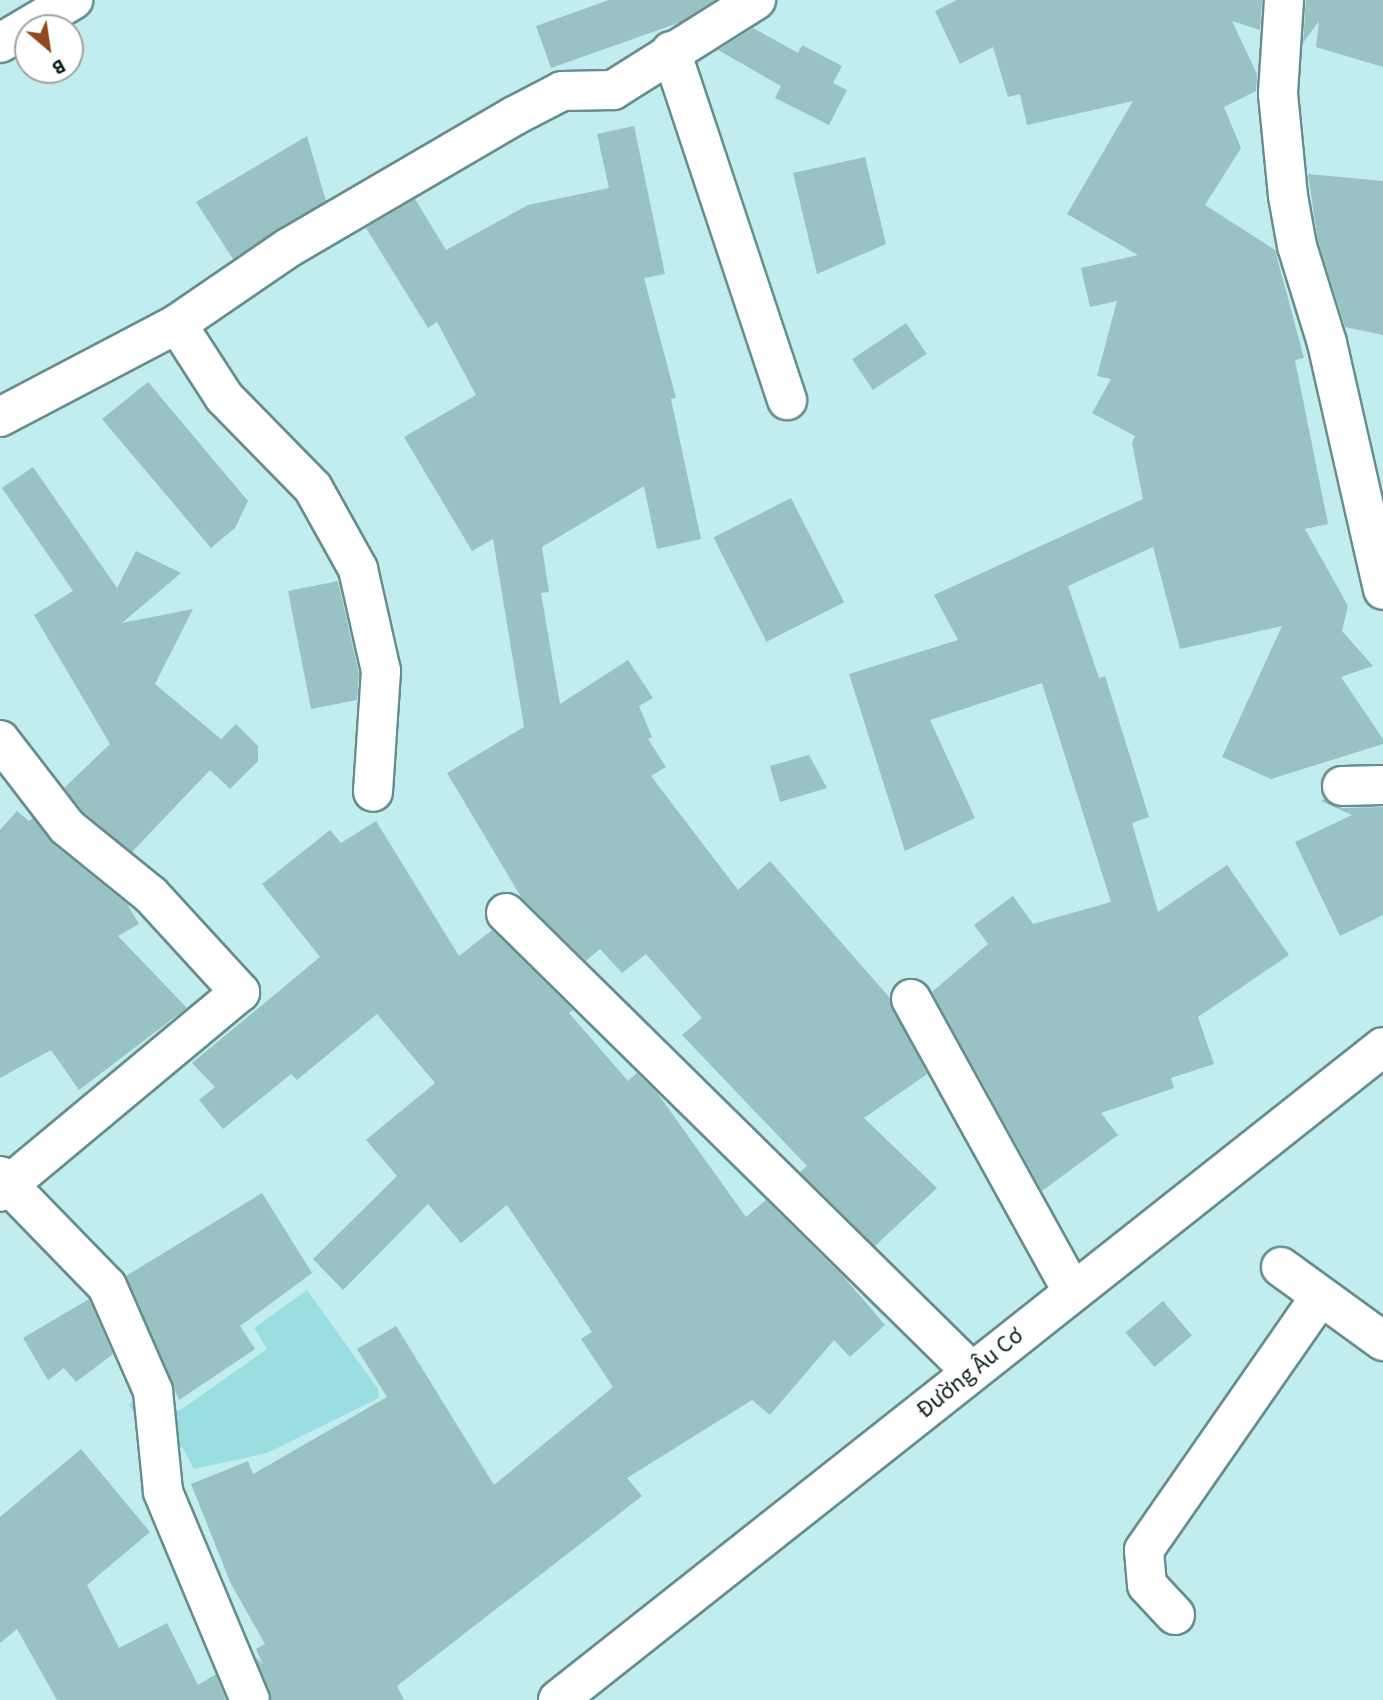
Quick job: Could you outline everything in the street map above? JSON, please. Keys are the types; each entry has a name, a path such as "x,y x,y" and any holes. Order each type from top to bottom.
{"street":[{"path":"0,43 73,0"},
{"path":"0,417 177,324 288,248 514,116 562,91 614,90 671,51 756,0"},
{"path":"1284,0 1278,94 1287,196 1297,246 1327,343 1383,590"},
{"path":"671,51 787,400"},
{"path":"177,324 224,397 313,488 358,569 381,671 373,792"},
{"path":"0,740 67,827 151,895 240,992 3,1184 107,1286 153,1391 163,1492 250,1700"},
{"path":"1342,786 1383,785"},
{"path":"506,914 972,1371"},
{"path":"911,999 1072,1291"},
{"name":"Đường Âu Cơ","path":"558,1700 1383,1047"},
{"path":"1281,1267 1319,1298 1383,1341"},
{"path":"1175,1615 1147,1585 1144,1550 1319,1298"}],"shaded area":[{"path":"307,1290 378,1389 379,1398 267,1453 194,1469 182,1447 165,1458 129,1405 147,1384 179,1411 267,1349 254,1328"}],"building":[{"path":"609,0 715,0 681,22 551,68 536,26"},
{"path":"957,0 1262,0 1260,30 1232,21 1257,74 1256,91 1224,107 1241,148 1205,205 1275,250 1304,358 1295,360 1328,524 1305,529 1348,606 1342,631 1373,666 1341,677 1383,739 1383,744 1271,779 1222,757 1282,626 1180,649 1153,547 1068,586 1099,678 1105,676 1149,817 1132,823 1158,912 1227,865 1289,955 1198,1017 1214,1064 1171,1078 1174,1088 1101,1113 1118,1135 1042,1191 932,992 988,944 974,925 1013,896 1033,924 1111,902 1042,683 930,720 975,818 905,851 849,674 958,640 934,595 1143,499 1132,443 1135,436 1092,413 1111,379 1097,376 1117,301 1090,307 1081,268 1138,255 1067,214 1133,101 1027,125 1020,94 1008,97 993,47 960,64 935,11"},
{"path":"1306,0 1383,0 1383,67 1316,47 1319,21 1303,43"},
{"path":"753,28 798,53 802,45 842,66 833,83 847,90 829,125 775,98 781,86 718,50"},
{"path":"634,126 665,274 644,278 676,398 671,399 701,539 657,549 644,486 542,547 549,592 541,593 560,704 628,660 653,698 639,706 652,737 648,739 666,767 651,776 738,890 770,861 889,997 927,1074 864,1118 937,1188 875,1246 800,1172 807,1166 682,1035 702,1018 646,954 622,973 600,949 586,961 521,897 447,773 524,727 493,539 472,551 404,437 476,395 437,322 428,328 366,228 415,199 446,250 528,205 609,188 597,134"},
{"path":"307,136 326,201 233,259 196,202"},
{"path":"865,157 886,244 817,274 793,173"},
{"path":"1308,174 1383,181 1383,335 1345,327 1318,241"},
{"path":"906,323 927,354 873,390 852,359"},
{"path":"148,382 248,501 235,528 211,548 102,419"},
{"path":"33,467 117,588 136,551 181,573 122,623 193,609 155,684 221,739 236,724 258,746 258,761 230,789 210,770 132,852 83,812 64,788 110,744 34,615 73,591 2,488"},
{"path":"791,498 844,602 767,642 713,537"},
{"path":"338,581 359,674 357,700 311,709 288,591"},
{"path":"809,755 827,788 780,802 770,766"},
{"path":"1325,799 1342,808 1383,807 1383,915 1340,936 1295,842 1352,815 1321,801"},
{"path":"17,811 29,821 33,818 53,844 127,904 139,924 118,936 187,1008 79,1090 51,1050 0,1078 0,830"},
{"path":"376,821 459,956 492,930 573,1010 569,1013 628,1081 637,1073 658,1094 746,1217 766,1200 843,1276 885,1325 850,1357 834,1340 770,1415 752,1400 627,1478 642,1496 397,1686 404,1700 271,1700 256,1657 263,1665 256,1649 265,1644 231,1584 191,1484 248,1461 253,1474 387,1397 357,1349 396,1326 494,1485 613,1387 581,1339 592,1332 507,1205 461,1243 428,1204 343,1290 313,1259 397,1176 366,1140 435,1083 377,1014 297,1080 291,1074 223,1129 199,1100 215,1087 192,1063 320,957 262,884 330,830 341,843"},
{"path":"262,1193 312,1273 240,1326 255,1349 179,1400 126,1276"},
{"path":"89,1299 113,1354 76,1382 64,1368 48,1380 23,1338"},
{"path":"1163,1301 1192,1335 1154,1367 1125,1332"},
{"path":"81,1449 150,1532 87,1585 119,1648 167,1623 198,1685 216,1674 226,1700 57,1700 17,1629 0,1643 0,1517"}]}
